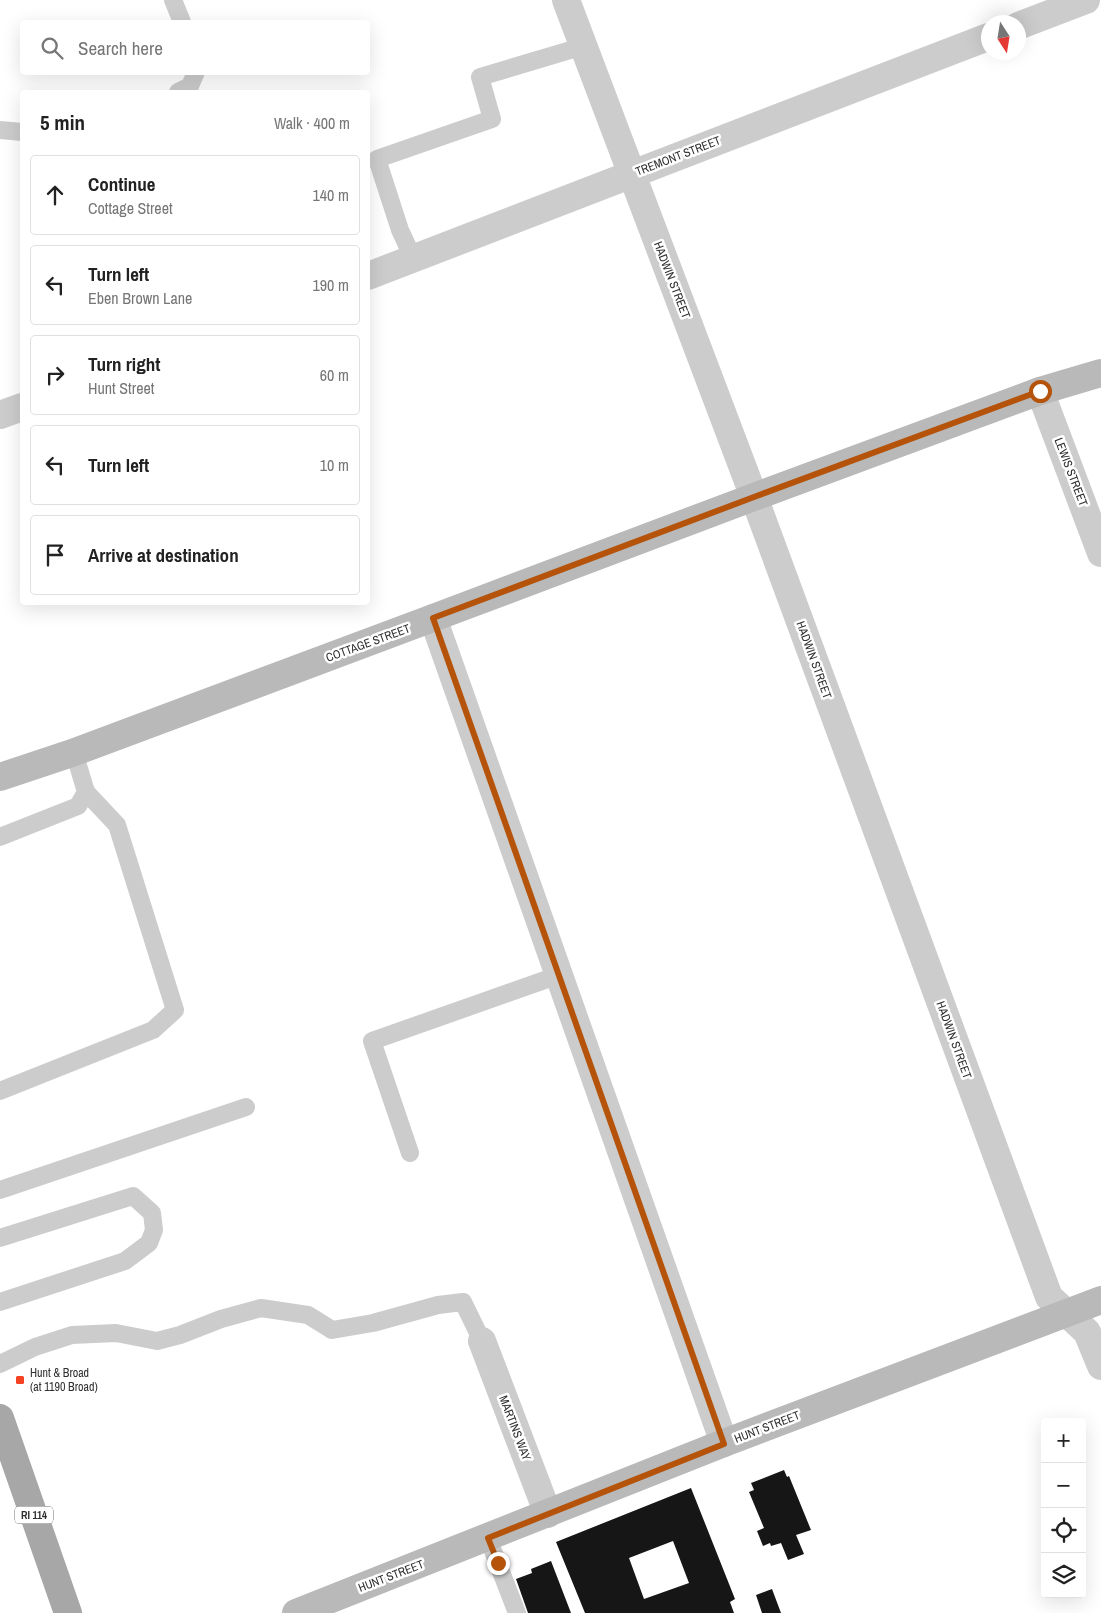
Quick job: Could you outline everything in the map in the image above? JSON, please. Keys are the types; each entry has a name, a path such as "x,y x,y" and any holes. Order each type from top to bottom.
{"main road":[{"name":"RI 114","path":"0,1418 68,1613"}],"street":[{"name":"HADWIN STREET","path":"566,0 754,497 1049,1297 1087,1332 1101,1366"},
{"path":"1026,23 1086,0"},
{"name":"TREMONT STREET","path":"370,275 981,40"},
{"name":"COTTAGE STREET","path":"0,777 74,752 1040,391 1101,373"},
{"name":"LEWIS STREET","path":"1040,391 1101,553"},
{"path":"0,415 20,408"},
{"path":"433,618 724,1444"},
{"name":"HUNT STREET","path":"296,1613 724,1444 1101,1300"},
{"name":"MARTINS WAY","path":"482,1341 548,1514"}],"lane":[{"path":"173,0 181,20"},
{"path":"413,258 400,230 377,159 492,119 480,77 584,46"},
{"path":"182,90 190,86 195,75"},
{"path":"0,130 20,132"},
{"path":"0,1091 153,1030 175,1010 117,825 86,792 74,752"},
{"path":"0,837 78,806 86,792"},
{"path":"410,1153 372,1040 559,975"},
{"path":"0,1190 246,1107"},
{"path":"0,1238 133,1196 152,1213 154,1230 149,1243 125,1261 0,1302"},
{"path":"0,1364 35,1347 72,1335 116,1333 157,1340 180,1335 221,1319 261,1308 308,1315 332,1330 373,1323 438,1305 463,1302 482,1341"},
{"path":"488,1538 517,1613"}],"building":[{"path":"784,1470 787,1477 789,1476 811,1530 796,1535 804,1554 788,1560 781,1543 771,1546 770,1543 763,1546 757,1531 764,1528 749,1492 754,1490 751,1483"},
{"path":"691,1488 735,1599 730,1602 734,1613 585,1613 556,1542","holes":["673,1541 689,1583 644,1599 629,1558"]},
{"path":"551,1561 571,1613 528,1613 516,1579 532,1573 531,1569"},
{"path":"772,1589 781,1613 762,1613 756,1595"}],"place":[{"name":"Hunt & Broad (at 1190 Broad)","path":"20,1380"}],"route":[{"path":"498,1563 488,1538 724,1444 433,618 1040,391"}]}
